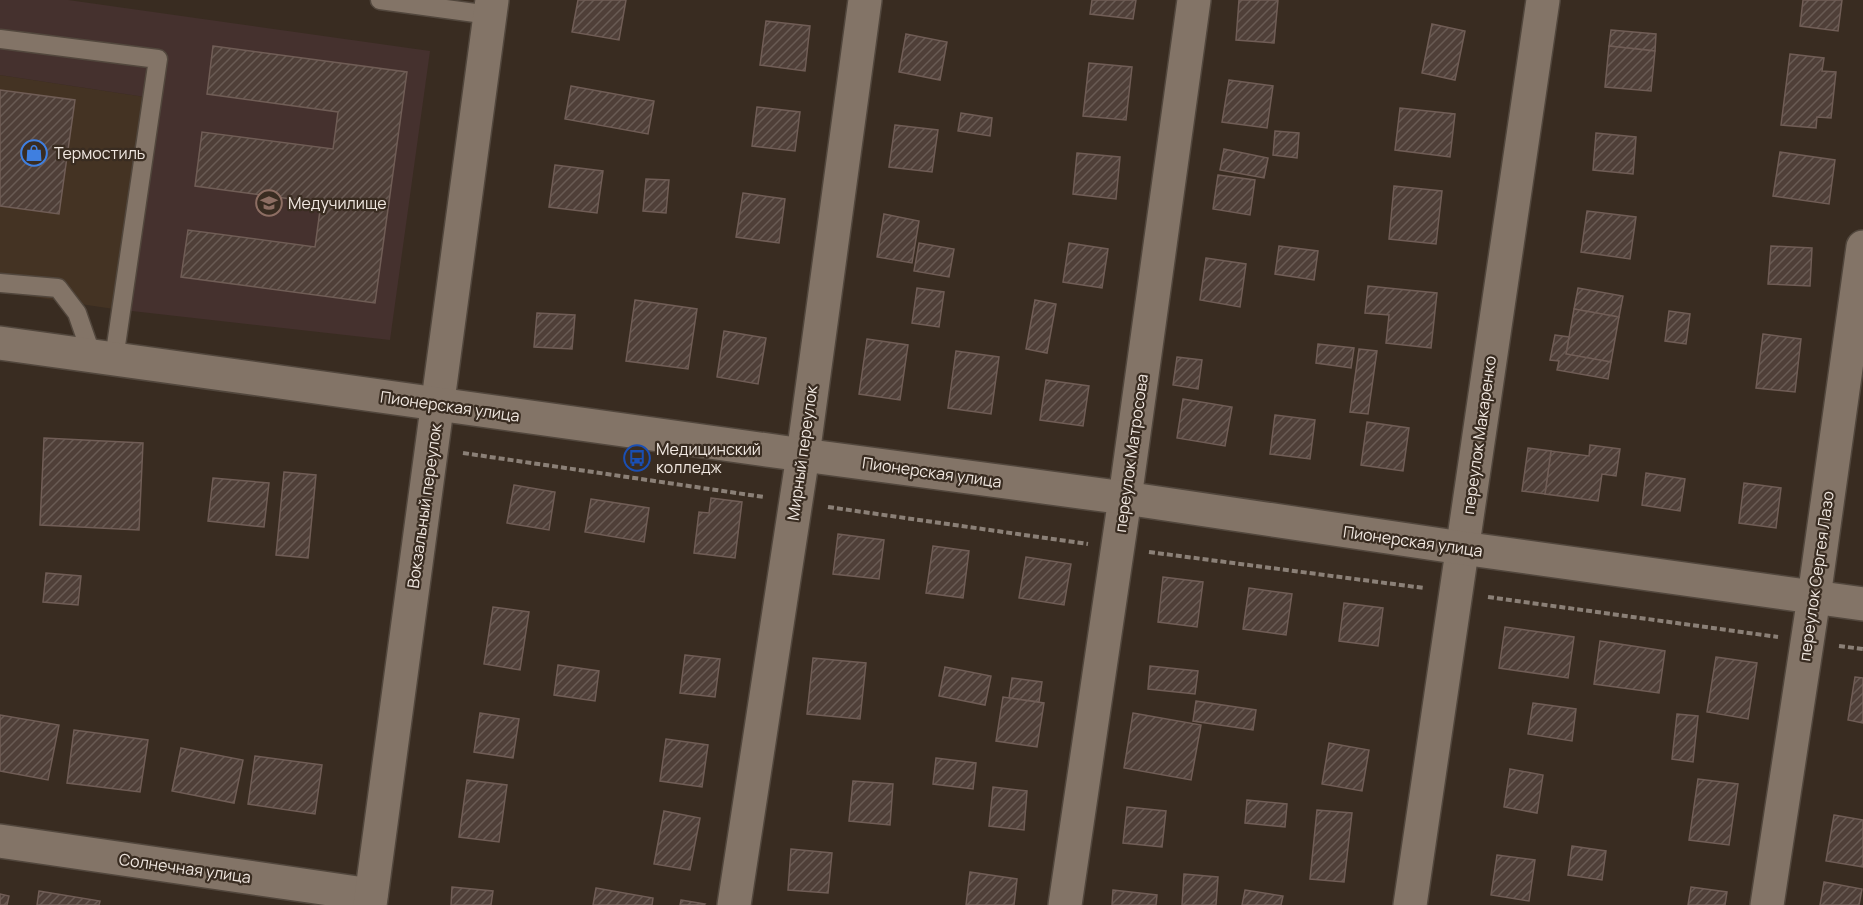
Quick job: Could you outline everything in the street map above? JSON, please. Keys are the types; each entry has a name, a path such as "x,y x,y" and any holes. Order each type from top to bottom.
{"street":[{"name":"Мирный переулок","path":"734,905 803,455 865,0"},
{"name":"переулок Матросова","path":"1065,905 1125,498 1194,0"},
{"name":"переулок Макаренко","path":"1410,905 1543,0"},
{"name":"Вокзальный переулок","path":"370,900 491,8"},
{"name":"переулок Сергея Лазо","path":"1767,905 1814,597 1863,247"},
{"name":"Пионерская улица","path":"0,343 1125,498 1863,604"},
{"name":"Солнечная улица","path":"0,841 370,900"}],"lane":[{"path":"380,0 491,8"},
{"path":"0,39 158,59 103,357"},
{"path":"0,284 58,288 77,313 103,357"}],"path":[{"path":"457,452 1117,548 1863,649"}],"shaded area":[{"name":"Медучилище","path":"0,0 68,0 430,51 390,340 114,309 145,97 0,75"},
{"path":"0,75 145,97 114,309 0,292"}],"building":[{"path":"578,0 626,0 619,40 572,32"},
{"path":"1092,0 1136,0 1133,19 1090,14"},
{"path":"1239,0 1278,0 1274,43 1236,40"},
{"path":"1803,0 1842,0 1838,31 1800,26"},
{"path":"766,21 810,26 805,71 760,65"},
{"path":"1432,24 1465,31 1455,80 1422,73"},
{"path":"1611,30 1656,34 1655,51 1609,46"},
{"path":"906,34 947,42 940,80 899,72"},
{"path":"213,46 407,72 375,303 181,277 188,230 315,247 321,203 195,186 202,132 333,149 338,112 207,94"},
{"path":"1609,46 1655,51 1651,91 1605,87"},
{"path":"1790,54 1824,58 1822,71 1836,72 1831,118 1817,117 1816,128 1781,125"},
{"path":"1089,63 1132,67 1126,120 1083,116"},
{"path":"1229,80 1273,86 1267,128 1222,122"},
{"path":"571,86 654,101 648,134 565,119"},
{"name":"Термостиль","path":"0,90 75,100 59,214 0,206"},
{"path":"757,107 800,112 795,151 752,146"},
{"path":"1400,108 1455,114 1450,157 1395,150"},
{"path":"961,113 992,118 990,136 958,131"},
{"path":"895,125 938,130 932,172 889,167"},
{"path":"1275,131 1299,133 1297,158 1273,155"},
{"path":"1596,133 1636,137 1633,174 1593,170"},
{"path":"1224,149 1268,158 1264,178 1220,170"},
{"path":"1780,152 1835,160 1829,204 1773,196"},
{"path":"1077,153 1120,157 1116,199 1073,194"},
{"path":"555,165 603,171 597,213 549,207"},
{"path":"1218,175 1255,180 1250,215 1213,209"},
{"path":"646,179 669,180 666,213 643,211"},
{"path":"1394,186 1442,191 1436,244 1389,239"},
{"path":"743,193 785,199 779,243 736,237"},
{"path":"1587,211 1636,217 1630,259 1581,252"},
{"path":"884,214 919,221 912,263 877,257"},
{"path":"919,243 954,249 949,277 914,271"},
{"path":"1069,243 1108,249 1102,288 1063,282"},
{"path":"1279,246 1318,251 1314,280 1275,274"},
{"path":"1771,246 1812,248 1810,286 1768,284"},
{"path":"1206,258 1246,264 1240,307 1200,300"},
{"path":"1368,286 1437,293 1431,348 1386,343 1389,315 1365,313"},
{"path":"917,288 944,292 939,327 912,323"},
{"path":"1578,288 1623,296 1619,317 1574,309"},
{"path":"635,300 697,309 688,369 626,361"},
{"path":"1035,300 1056,304 1047,353 1026,349"},
{"path":"1574,309 1619,317 1611,362 1566,354"},
{"path":"1669,311 1690,314 1686,344 1665,341"},
{"path":"537,313 575,315 572,349 534,347"},
{"path":"724,331 766,338 758,384 717,377"},
{"path":"1763,334 1801,339 1795,392 1756,388"},
{"path":"1555,335 1569,337 1566,354 1611,362 1608,379 1557,370 1559,361 1550,360"},
{"path":"867,339 908,345 900,400 859,394"},
{"path":"1318,344 1354,348 1351,368 1316,363"},
{"path":"1359,349 1377,351 1368,414 1350,412"},
{"path":"956,351 999,357 991,414 948,408"},
{"path":"1177,357 1202,360 1198,389 1173,385"},
{"path":"1046,380 1089,386 1083,426 1040,420"},
{"path":"1183,399 1232,407 1225,446 1177,438"},
{"path":"1275,415 1315,420 1310,459 1270,454"},
{"path":"1367,422 1409,428 1403,471 1361,465"},
{"path":"44,438 143,443 139,530 40,525"},
{"path":"1590,445 1620,449 1616,476 1602,474 1598,501 1545,494 1551,451 1589,456"},
{"path":"1528,448 1551,451 1545,494 1522,491"},
{"path":"284,472 316,475 308,558 276,555"},
{"path":"1646,473 1685,479 1680,511 1642,505"},
{"path":"213,478 269,483 264,527 208,521"},
{"path":"1744,483 1781,488 1776,528 1739,523"},
{"path":"514,485 555,492 549,530 507,523"},
{"path":"711,498 742,502 735,558 694,553 699,512 709,513"},
{"path":"591,499 649,508 644,542 585,532"},
{"path":"838,534 884,540 879,579 833,574"},
{"path":"933,546 969,551 963,598 926,593"},
{"path":"1026,557 1071,564 1064,605 1019,598"},
{"path":"46,573 81,576 78,605 43,602"},
{"path":"1163,577 1203,582 1197,627 1158,622"},
{"path":"1249,588 1292,594 1286,635 1243,629"},
{"path":"1344,603 1383,608 1378,646 1339,641"},
{"path":"493,607 529,612 520,670 484,664"},
{"path":"1505,627 1574,637 1568,678 1499,668"},
{"path":"1600,641 1665,651 1659,693 1594,684"},
{"path":"685,655 720,659 715,697 680,693"},
{"path":"1716,657 1757,663 1748,719 1707,712"},
{"path":"813,658 866,663 860,719 807,714"},
{"path":"558,665 599,671 595,701 554,695"},
{"path":"1150,666 1198,671 1195,694 1148,689"},
{"path":"945,667 991,676 985,705 939,696"},
{"path":"1855,677 1863,678 1863,723 1848,720"},
{"path":"1012,678 1042,682 1039,702 1009,698"},
{"path":"1003,697 1044,703 1037,747 996,741"},
{"path":"1196,701 1256,710 1253,730 1193,721"},
{"path":"1533,703 1576,709 1572,741 1528,734"},
{"path":"480,713 519,719 513,758 474,752"},
{"path":"1133,713 1201,725 1191,780 1124,768"},
{"path":"1677,714 1698,716 1693,762 1672,759"},
{"path":"0,715 59,725 48,780 0,771"},
{"path":"74,730 148,740 140,792 67,783"},
{"path":"666,739 708,745 702,787 660,781"},
{"path":"1329,743 1369,750 1362,791 1322,784"},
{"path":"181,748 243,760 234,803 172,791"},
{"path":"255,756 322,765 315,814 248,804"},
{"path":"936,758 976,763 973,789 933,784"},
{"path":"1510,769 1543,775 1537,813 1504,807"},
{"path":"1698,779 1738,784 1729,845 1689,840"},
{"path":"467,780 507,785 499,842 459,837"},
{"path":"853,781 893,784 890,825 849,821"},
{"path":"993,787 1027,791 1024,830 989,826"},
{"path":"1247,800 1287,804 1285,827 1245,823"},
{"path":"1127,807 1166,811 1162,847 1123,843"},
{"path":"1317,810 1352,813 1344,882 1310,879"},
{"path":"664,811 700,818 690,870 654,864"},
{"path":"1834,815 1863,820 1863,867 1826,861"},
{"path":"1572,846 1606,851 1602,880 1568,875"},
{"path":"791,849 832,853 828,893 788,890"},
{"path":"1497,855 1535,860 1529,901 1491,895"},
{"path":"970,872 1017,879 1014,905 966,905"},
{"path":"1184,874 1218,877 1216,905 1182,905"},
{"path":"1824,882 1862,889 1859,905 1820,905"},
{"path":"452,887 493,891 491,905 451,905"},
{"path":"1691,887 1727,892 1725,905 1688,905"},
{"path":"596,888 653,898 652,905 593,905"},
{"path":"1113,890 1157,895 1156,905 1112,905"},
{"path":"1245,890 1283,896 1281,905 1242,905"},
{"path":"39,891 100,901 99,905 37,905"},
{"path":"0,894 9,896 7,905 0,905"},
{"path":"681,900 705,904 680,905"}],"place":[{"name":"Термостиль","path":"34,153"},
{"name":"Медучилище","path":"269,203"},
{"name":"Медицинский колледж","path":"637,458"}]}
